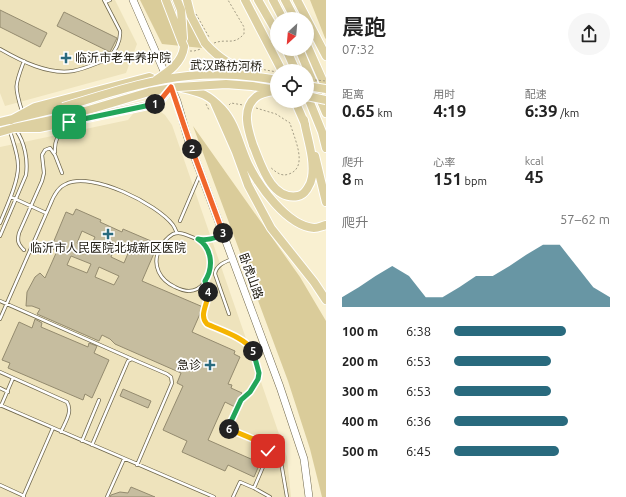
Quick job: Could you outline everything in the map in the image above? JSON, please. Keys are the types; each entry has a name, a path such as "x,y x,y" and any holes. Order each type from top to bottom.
{"main road":[{"path":"166,0 186,49"},
{"path":"153,82 171,70 180,60 186,49 181,10 177,0"},
{"path":"187,0 191,16 205,46 236,68 265,78"},
{"path":"240,0 265,38"},
{"path":"245,0 278,64"},
{"path":"258,0 270,21"},
{"path":"272,0 279,12"},
{"path":"285,0 291,12"},
{"path":"296,0 326,56"},
{"path":"302,56 326,113"},
{"path":"312,56 326,88 314,87"},
{"name":"武汉路祊河桥","path":"12,125 64,107 153,82 187,76 204,75 270,79"},
{"path":"0,132 12,125 22,114 35,107 149,77 175,87 202,92 222,109 232,123 248,163 267,195 281,210 304,226 314,228 326,225"},
{"name":"武汉路祊河桥","path":"12,125 67,119 149,92 175,87 226,84 270,89"},
{"path":"67,119 158,103 175,87"},
{"path":"270,92 256,97 249,106 246,115 248,131 272,186 279,192 289,197 300,196 307,190 312,179 312,165 304,120"},
{"path":"314,97 326,100"},
{"path":"214,102 236,152 248,185 271,228 314,282 326,300"},
{"path":"298,108 304,120 316,157 326,202"},
{"path":"312,108 322,132 326,148"},
{"path":"0,122 12,125"}],"street":[{"name":"卧虎山路","path":"133,0 175,87 200,172 280,387 304,459 309,497"}],"lane":[{"path":"0,49 38,67 54,71 74,70 108,59 112,55 121,37 120,31 104,1 110,0"},
{"path":"22,114 16,93 16,84 24,61"},
{"path":"62,173 55,155 54,147 67,119"},
{"path":"0,224 11,197 18,170 12,125"},
{"path":"0,236 26,175 28,164 21,137 12,125"},
{"path":"24,250 19,245 17,240 44,173 42,155 50,148 55,155"},
{"path":"180,221 200,172"},
{"path":"0,319 54,196 66,184 88,181 101,183 154,209 173,225 177,233"},
{"path":"11,197 46,213"},
{"path":"198,239 209,252 211,262 210,270 205,281 193,290 188,291 168,284 160,276 156,261 160,248 169,236 177,233 206,240 224,235"},
{"path":"229,314 215,274 215,269 232,258"},
{"path":"205,281 209,294 203,313 204,321 207,324 242,340 250,346 253,350 258,368 259,373 254,385 247,396 241,400 228,428 265,444 268,447 268,455 254,488"},
{"path":"0,301 171,377 172,383 137,465"},
{"path":"92,445 124,367 128,361 132,359"},
{"path":"0,372 67,402 70,407 70,411 61,432"},
{"path":"13,378 1,406 214,497"},
{"path":"0,388 8,392"},
{"path":"82,441 99,400"},
{"path":"0,485 23,496 53,428"},
{"path":"107,497 124,459"},
{"path":"281,462 287,497"},
{"path":"233,497 240,482 270,497"}],"path":[{"path":"186,49 194,51 221,40 239,40 244,34 244,27 228,0"},
{"path":"196,14 215,46"},
{"path":"261,69 270,71"},
{"path":"314,79 326,81"},
{"path":"230,103 248,106"},
{"path":"253,109 256,104"},
{"path":"255,108 276,114 290,124 299,155 299,164 295,171 287,175 279,175 268,166"}],"shaded area":[{"name":"临沂市老年养护院","path":"0,0 115,0 137,44 126,73 5,106 0,93"},
{"path":"140,0 185,0 201,31 202,48 162,44"},
{"path":"310,0 326,0 326,39 325,38"},
{"path":"154,107 165,115 172,125 287,457 291,497 0,497 0,147 128,120 136,110"},
{"path":"193,126 300,277 326,321 326,497 322,497 310,449 288,381"}],"building":[{"path":"0,10 47,33 40,47 0,27"},
{"path":"64,12 117,38 110,52 57,26"},
{"path":"76,209 101,220 100,222 122,232 123,229 151,241 148,248 155,251 142,281 203,307 192,332 235,351 234,354 240,357 228,384 232,385 231,388 242,393 235,407 225,402 208,440 260,463 254,477 228,465 225,471 182,452 187,441 163,430 183,386 177,383 181,373 115,344 110,339 102,335 99,341 37,314 40,309 32,306 26,306 27,292 35,277 40,273 45,278 57,251 51,248 66,212 73,215","holes":["82,231 95,237 90,248 77,243","116,245 129,251 124,263 111,257","71,256 91,264 87,273 67,265","99,267 119,276 114,285 95,277"]},
{"path":"35,319 42,323 41,327 88,347 89,343 97,346 94,353 109,360 92,398 85,394 83,400 8,368 10,363 2,360 19,322 32,328"},
{"path":"123,389 151,401 148,408 120,396"},
{"path":"131,487 155,497 110,497 111,495 120,492 128,493"}],"place":[{"name":"临沂市老年养护院","path":"66,58"},
{"name":"临沂市人民医院北城新区医院","path":"108,234"},
{"name":"急诊","path":"210,365"}],"route":[{"path":"69,122 158,103 171,87 177,101 188,139 224,235 206,240 198,239 209,252 211,262 210,270 205,281 209,294 203,313 203,318 207,324 242,340 250,346 253,350 259,373 258,379 250,392 241,400 228,428 265,444 268,447 268,451"}]}
